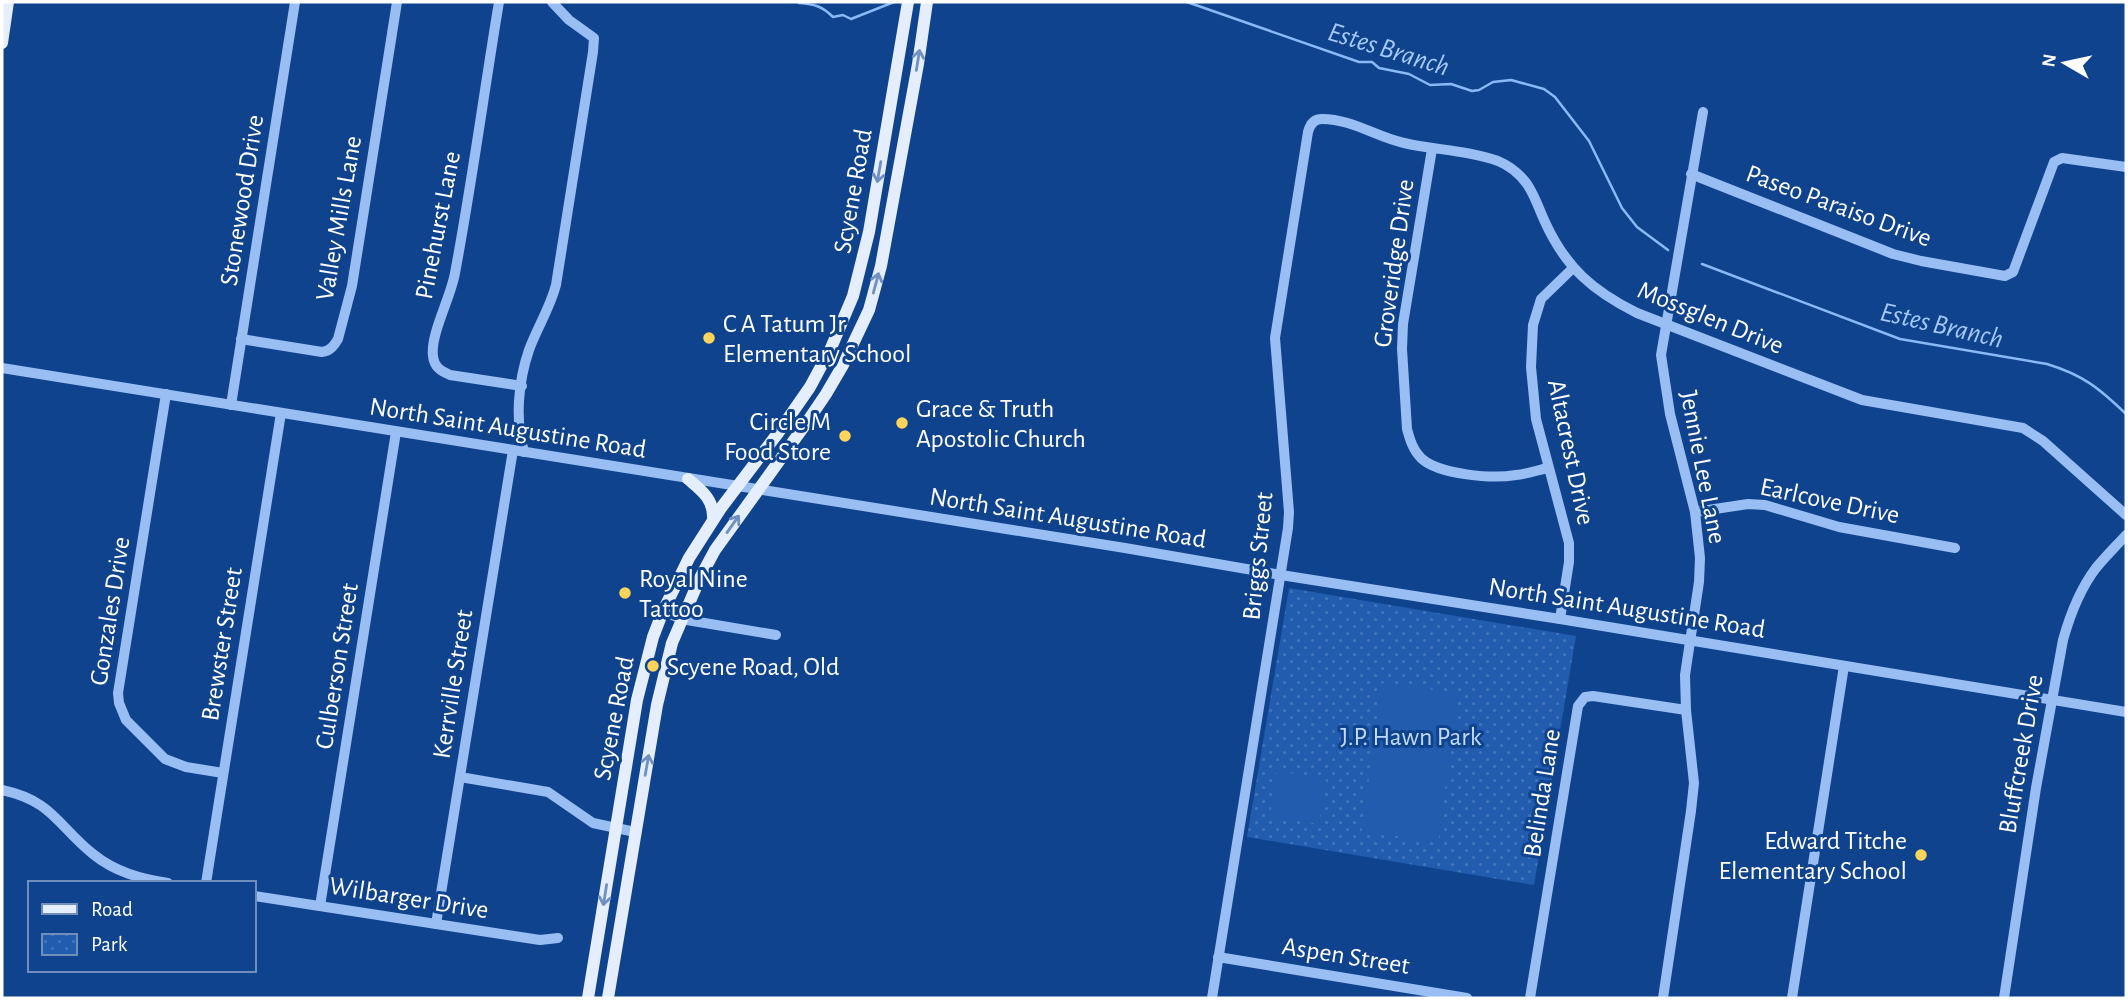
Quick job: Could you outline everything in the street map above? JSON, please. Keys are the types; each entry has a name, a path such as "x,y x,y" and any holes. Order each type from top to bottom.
{"main road":[{"name":"Scyene Road","path":"587,998 640,685 663,611 688,558 713,519 810,387 836,337 853,296 869,232 908,2"},
{"name":"Scyene Road","path":"608,998 663,673 681,620 715,550 826,394 869,310 881,266 927,2"},
{"path":"2,43 6,11"},
{"path":"688,479 706,495 714,510 713,519"}],"street":[{"name":"Stonewood Drive","path":"231,405 295,2"},
{"name":"Valley Mills Lane","path":"241,339 322,352 335,346 352,286 397,2"},
{"name":"Pinehurst Lane","path":"499,2 455,274 432,355 434,364 450,374 522,386"},
{"name":"Kerrville Street","path":"436,924 519,451 517,421 528,352 550,305 556,285 593,52 594,38 569,20 552,2"},
{"name":"Jennie Lee Lane","path":"1663,998 1692,811 1694,783 1685,675 1700,558 1695,512 1670,415 1661,355 1703,112"},
{"name":"Mossglen Drive","path":"1316,120 1352,124 1387,139 1481,156 1499,162 1518,174 1535,197 1558,246 1573,268 1601,294 1637,313 1862,400 2023,428 2043,441 2126,515"},
{"name":"Briggs Street","path":"1212,998 1289,512 1275,328 1308,132 1310,124 1316,120"},
{"name":"Groveridge Drive","path":"1432,149 1403,324 1402,349 1410,441 1420,457 1447,470 1492,477 1515,476 1548,468"},
{"name":"Paseo Paraiso Drive","path":"1691,174 1893,254 2005,276 2013,272 2054,162 2062,158 2126,167"},
{"name":"Altacrest Drive","path":"1560,618 1569,562 1569,543 1533,403 1531,366 1533,325 1541,299 1573,268"},
{"name":"North Saint Augustine Road","path":"2,368 1560,618 2126,712"},
{"name":"Gonzales Drive","path":"166,394 118,693 119,703 126,720 165,759 186,767 223,773"},
{"name":"Brewster Street","path":"206,881 281,413"},
{"name":"Culberson Street","path":"320,906 396,432"},
{"name":"Earlcove Drive","path":"1695,512 1748,504 1765,505 1839,527 1955,548"},
{"name":"Bluffcreek Drive","path":"2004,998 2036,788 2063,640 2070,616 2087,582 2095,569 2126,535"},
{"path":"663,611 681,620 776,635"},
{"path":"1792,998 1844,666"},
{"name":"Belinda Lane","path":"1530,998 1578,706 1585,697 1593,696 1686,710"},
{"path":"460,777 548,792 587,820 635,832"},
{"path":"2,790 28,797 41,805 93,854 110,865 127,874 156,881"},
{"name":"Wilbarger Drive","path":"256,896 540,940 558,938"},
{"name":"Aspen Street","path":"1218,957 1467,998"}],"green space":[{"name":"J.P. Hawn Park","path":"1289,588 1576,636 1534,885 1247,837"},
{"path":"1382,683 1458,693 1438,842 1362,831"},
{"path":"1277,771 1326,779 1319,824 1270,816"}],"waterway":[{"name":"Estes Branch","path":"799,3 818,6 833,17 843,15 851,19 894,2"},
{"name":"Estes Branch","path":"1187,2 1359,62 1372,62 1379,68 1409,74 1430,85 1451,84 1472,91 1493,82 1511,80 1544,89 1555,97 1589,141 1622,208 1637,227 1668,250"},
{"name":"Estes Branch","path":"1702,264 1900,339 2060,368 2090,383 2126,414"}],"place":[{"name":"C A Tatum Jr Elementary School","path":"709,338"},
{"name":"Grace & Truth Apostolic Church","path":"902,423"},
{"name":"Circle M Food Store","path":"845,436"},
{"name":"Royal Nine Tattoo","path":"625,593"},
{"name":"Scyene Road, Old","path":"653,666"},
{"name":"Edward Titche Elementary School","path":"1921,855"}]}
